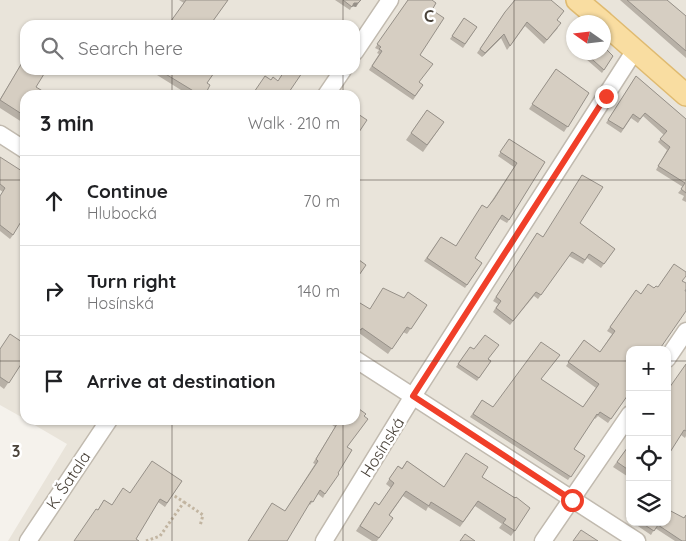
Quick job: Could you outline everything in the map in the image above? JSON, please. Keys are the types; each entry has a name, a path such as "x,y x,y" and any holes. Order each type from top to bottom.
{"main road":[{"path":"577,0 594,15"},
{"path":"611,30 686,95"}],"street":[{"path":"360,45 390,0"},
{"name":"Hosínská","path":"324,541 413,396 635,50"},
{"path":"329,90 340,75"},
{"path":"0,134 20,147"},
{"path":"671,353 686,331"},
{"path":"360,362 637,541"},
{"path":"543,541 626,420"},
{"name":"K. Šatala","path":"28,541 106,425"}],"path":[{"path":"173,495 202,515 200,526"},
{"path":"146,541 160,536 184,502"}],"shaded area":[{"path":"0,0 686,0 686,541 8,541 67,444 35,425 360,425 360,90 20,90 20,416 0,405"}],"building":[{"path":"186,0 228,0 214,20 172,20"},
{"path":"343,0 361,0 358,3 354,3 352,7"},
{"path":"408,0 432,0 436,3 432,10 444,18 420,55 433,64 419,82 423,85 415,96 372,66 382,51 379,49 381,47 377,44"},
{"path":"515,0 551,0 564,11 557,20 561,23 547,40 527,22 510,46 504,34 485,53 480,49"},
{"path":"627,0 667,0 686,16 686,51"},
{"path":"464,18 477,27 465,44 452,36"},
{"path":"593,60 610,60 604,70"},
{"path":"20,66 20,75 43,75 36,87 41,90 20,90 20,113 0,100"},
{"path":"556,69 589,93 568,127 532,104"},
{"path":"167,75 213,75 207,83 210,85 208,90 192,90"},
{"path":"282,75 301,75 290,90 255,90 265,76 271,80 273,77 278,81"},
{"path":"636,76 686,119 686,193 681,189 685,183 658,166 670,147 660,139 667,131 645,113 640,119 633,114 623,129 608,120"},
{"path":"427,110 444,122 427,145 411,133"},
{"path":"360,115 367,120 360,130"},
{"path":"509,139 545,162 509,220 502,215 475,258 482,263 467,285 427,258 441,237 456,246 482,205 487,208 494,199 517,163 500,152"},
{"path":"0,157 20,170 20,223 13,235 0,225 0,196 5,188 0,184"},
{"path":"582,175 603,187 580,223 615,249 604,264 589,254 585,260 572,252 541,295 536,292 513,321 496,308 501,301 496,297 537,233 543,237"},
{"path":"360,261 366,265 360,274"},
{"path":"674,264 686,272 686,276 682,281 686,283 686,311 662,346 626,346 626,398 611,419 600,412 597,414 574,449 585,456 571,477 473,414 482,400 493,407 541,342 560,355 541,379 583,407 599,384 568,362 584,340 600,352 615,331 610,327 636,290 641,294 648,284 654,288 658,287"},
{"path":"383,288 404,298 408,292 427,305 411,329 407,327 392,349 362,328 360,329 360,303 370,309"},
{"path":"10,334 20,341 20,366 9,383 0,377 0,349"},
{"path":"485,335 499,345 488,359 491,361 479,378 458,364 470,347 474,349"},
{"path":"686,364 686,431 684,430 671,451 671,391 671,385"},
{"path":"360,410 366,414 364,416 368,419 347,447 352,450 339,474 325,494 320,490 313,502 311,501 287,541 248,541 272,503 285,511 318,461 316,459 336,425 360,425"},
{"path":"626,450 626,468 617,462"},
{"path":"466,453 488,467 482,477 516,497 530,508 515,531 503,523 506,519 478,501 463,522 431,502 429,506 406,491 389,515 393,518 379,538 360,526 375,502 379,505 394,483 389,479 398,466 402,469 407,461 444,487"},
{"path":"152,461 182,481 167,503 160,499 136,539 139,541 74,541 104,500 112,505 123,488 130,493"},
{"path":"671,511 684,518 686,515 686,541 682,541 660,526 671,526"},
{"path":"646,526 657,526 654,531"},
{"path":"581,530 598,541 573,541"},
{"path":"465,534 475,541 460,541"}],"route":[{"path":"572,500 413,396 606,96"}]}
